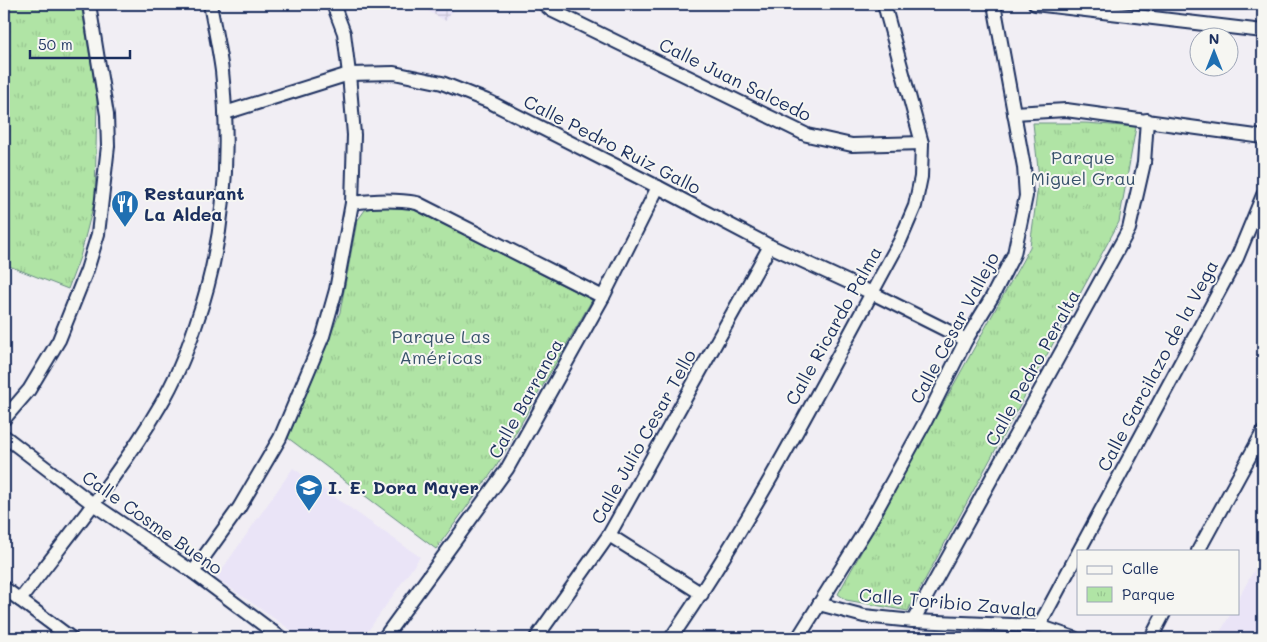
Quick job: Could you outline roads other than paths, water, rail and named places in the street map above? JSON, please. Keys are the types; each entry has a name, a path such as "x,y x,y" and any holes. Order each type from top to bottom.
{"street":[{"path":"4,420 28,390 59,340 87,270 98,234 108,146 107,115 89,4"},
{"path":"20,600 130,454 163,402 187,351 202,307 214,262 223,207 226,159 222,69 210,4"},
{"path":"193,572 239,508 280,438 323,336 336,290 352,203 354,135 350,74 344,33 333,4"},
{"name":"Calle Juan Salcedo","path":"544,4 551,10 807,135 852,145 922,143"},
{"name":"Calle Ricardo Palma","path":"671,638 702,594 769,480 900,241 915,206 921,177 922,143 884,4"},
{"name":"Calle Cesar Vallejo","path":"798,638 866,529 926,420 966,340 992,297 1014,254 1026,196 1024,167 994,4"},
{"path":"1035,4 1263,31"},
{"name":"Calle Pedro Ruiz Gallo","path":"225,113 350,74 394,73 442,83 490,102 770,246 872,293 966,340"},
{"path":"1014,113 1066,110 1263,137"},
{"name":"Calle Pedro Peralta","path":"913,621 1129,229 1144,163 1146,120"},
{"name":"Calle Barranca","path":"384,638 507,469 603,297 658,187"},
{"name":"Calle Garcilazo de la Vega","path":"1080,550 1237,258 1263,195"},
{"path":"352,203 378,200 400,200 417,203 603,297"},
{"name":"Calle Julio Cesar Tello","path":"536,638 609,535 770,246"},
{"path":"1199,550 1263,432"},
{"name":"Calle Cosme Bueno","path":"4,436 93,504 193,572 281,638"},
{"path":"609,535 702,594"},
{"name":"Calle Garcilazo de la Vega","path":"1040,626 1077,556"},
{"path":"4,588 71,638"},
{"name":"Calle Toribio Zavala","path":"819,604 864,616 913,621 1040,626 1074,638"},
{"path":"1151,638 1163,614"}],"place":[{"name":"Restaurant La Aldea","path":"125,228"},
{"name":"I. E. Dora Mayer","path":"309,512"}],"park label":[{"name":"Parque Miguel Grau","path":"1083,168"},
{"name":"Parque Las Américas","path":"441,347"}]}
